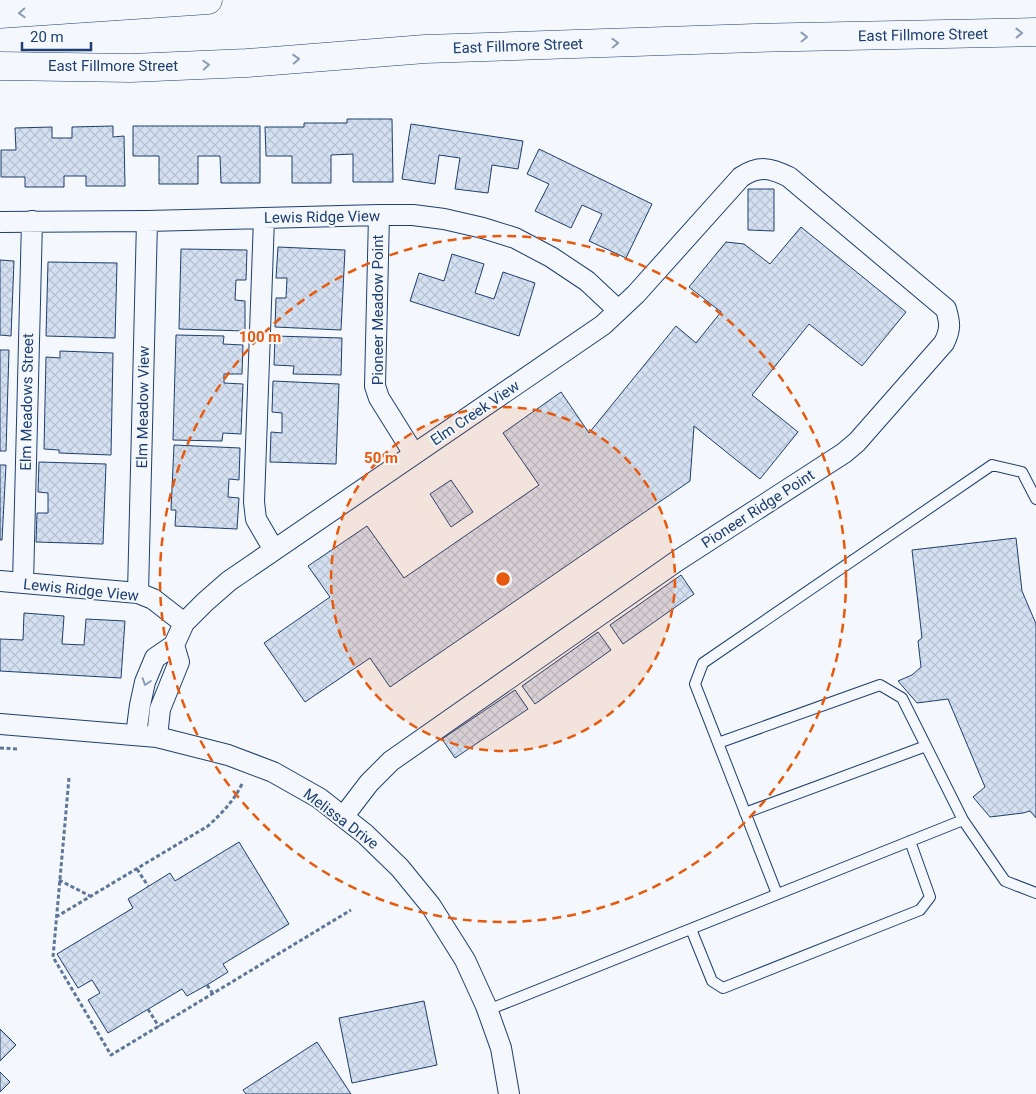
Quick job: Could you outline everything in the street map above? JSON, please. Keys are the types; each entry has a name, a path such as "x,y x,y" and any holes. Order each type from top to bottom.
{"main road":[{"path":"61,0 106,7"},
{"path":"0,14 208,0"},
{"name":"East Fillmore Street","path":"0,66 131,68 247,63 424,49 745,38 1036,32"}],"street":[{"name":"Elm Creek View","path":"136,735 145,682 155,658 174,645 184,623 205,602 229,581 603,325 636,294 741,177 751,170 764,169"},
{"name":"Pioneer Ridge Point","path":"343,817 368,783 391,761 678,561 844,453 857,442 944,343 949,332 950,321 946,309 789,177 776,170 764,169"},
{"name":"Lewis Ridge View","path":"0,222 148,221 379,215 413,215 444,219 515,238 551,257 587,281 618,310"},
{"name":"Pioneer Meadow Point","path":"379,215 375,386 379,398 414,454"},
{"path":"264,218 254,502 256,519 274,550"},
{"name":"Elm Meadows Street","path":"22,583 32,221"},
{"name":"Elm Meadow View","path":"138,593 148,221"},
{"name":"Lewis Ridge View","path":"0,581 138,593 153,599 184,623"},
{"name":"Elm Creek View","path":"157,737 160,709 178,662 174,645"},
{"name":"Melissa Drive","path":"0,724 157,737 228,755 273,772 319,798 365,834 400,868 431,906 465,960 488,1010 500,1048 509,1094"}],"lane":[{"path":"777,894 695,684 702,663 992,465 1022,472 1036,499"},
{"path":"718,743 880,685 902,698 963,820 1005,881 1036,894"},
{"path":"745,813 926,746"},
{"path":"488,1010 963,820"},
{"path":"690,929 712,981 723,988 920,910 930,897 910,841"}],"path":[{"path":"0,748 26,750"},
{"path":"69,778 53,957 111,1056 351,910"},
{"path":"56,917 208,826 226,810 236,796 242,784 234,780"},
{"path":"137,868 148,886"},
{"path":"59,880 90,896"},
{"path":"207,984 212,994"},
{"path":"148,1009 159,1027"}],"building":[{"path":"347,119 392,119 393,182 353,182 353,154 331,155 331,183 292,183 292,156 266,156 265,127 304,127 304,123 347,123"},
{"path":"411,124 523,141 518,169 492,165 488,193 455,189 460,158 439,155 435,184 402,179"},
{"path":"113,126 113,137 124,136 125,186 86,186 86,176 64,176 64,187 25,187 25,177 1,177 1,150 16,150 15,128 52,127 52,138 72,138 72,127"},
{"path":"133,126 260,126 260,183 221,183 220,156 198,156 198,184 159,184 159,156 133,156"},
{"path":"539,149 652,204 626,258 589,241 602,214 582,205 571,228 535,211 549,184 527,174"},
{"path":"748,189 774,189 774,231 748,230"},
{"path":"801,227 906,312 862,366 809,324 752,395 798,432 760,479 694,426 690,481 390,687 370,658 305,702 264,643 330,597 308,566 367,526 404,578 539,485 503,433 561,392 589,433 676,326 696,343 721,312 689,287 726,242 744,244 770,264"},
{"path":"278,247 345,250 341,330 275,327 276,298 286,298 287,278 276,278"},
{"path":"181,249 247,250 246,280 236,280 235,300 245,301 245,331 179,329"},
{"path":"452,254 484,264 475,293 494,299 503,272 535,283 519,336 410,301 419,273 444,281"},
{"path":"0,260 14,261 11,336 0,335"},
{"path":"48,262 117,263 115,338 46,336"},
{"path":"176,335 224,336 223,344 243,345 242,374 224,374 224,383 243,384 241,434 223,433 222,441 173,440"},
{"path":"275,336 342,338 341,375 293,374 294,366 274,365"},
{"path":"0,350 9,350 6,451 0,451"},
{"path":"60,351 113,353 111,455 59,453 59,450 44,449 46,357 60,358"},
{"path":"273,381 339,384 336,464 270,462 271,432 282,433 282,413 272,412"},
{"path":"174,445 240,448 239,480 229,479 228,497 239,498 237,529 175,526 176,510 171,510"},
{"path":"39,462 106,464 103,544 36,542 37,513 48,513 48,493 38,492"},
{"path":"0,465 6,465 2,540 0,540"},
{"path":"451,480 473,512 451,527 430,494"},
{"path":"1016,538 1022,591 1036,624 1036,818 1030,811 990,817 973,797 985,787 948,699 917,703 898,681 912,675 921,667 918,641 922,638 912,550"},
{"path":"681,575 694,594 623,644 610,625"},
{"path":"24,613 64,616 62,644 84,645 86,619 125,621 121,678 0,671 0,639 23,640"},
{"path":"598,632 611,650 535,704 522,686"},
{"path":"515,690 528,709 455,758 442,739"},
{"path":"239,842 289,924 223,964 228,972 207,985 187,996 182,989 108,1033 88,1000 100,993 92,980 78,988 57,954 133,908 128,899 170,873 175,881"},
{"path":"424,1001 437,1065 352,1083 339,1018"},
{"path":"0,1029 16,1045 0,1061"},
{"path":"317,1042 351,1094 246,1094 243,1090"},
{"path":"0,1072 10,1082 0,1092"}]}
